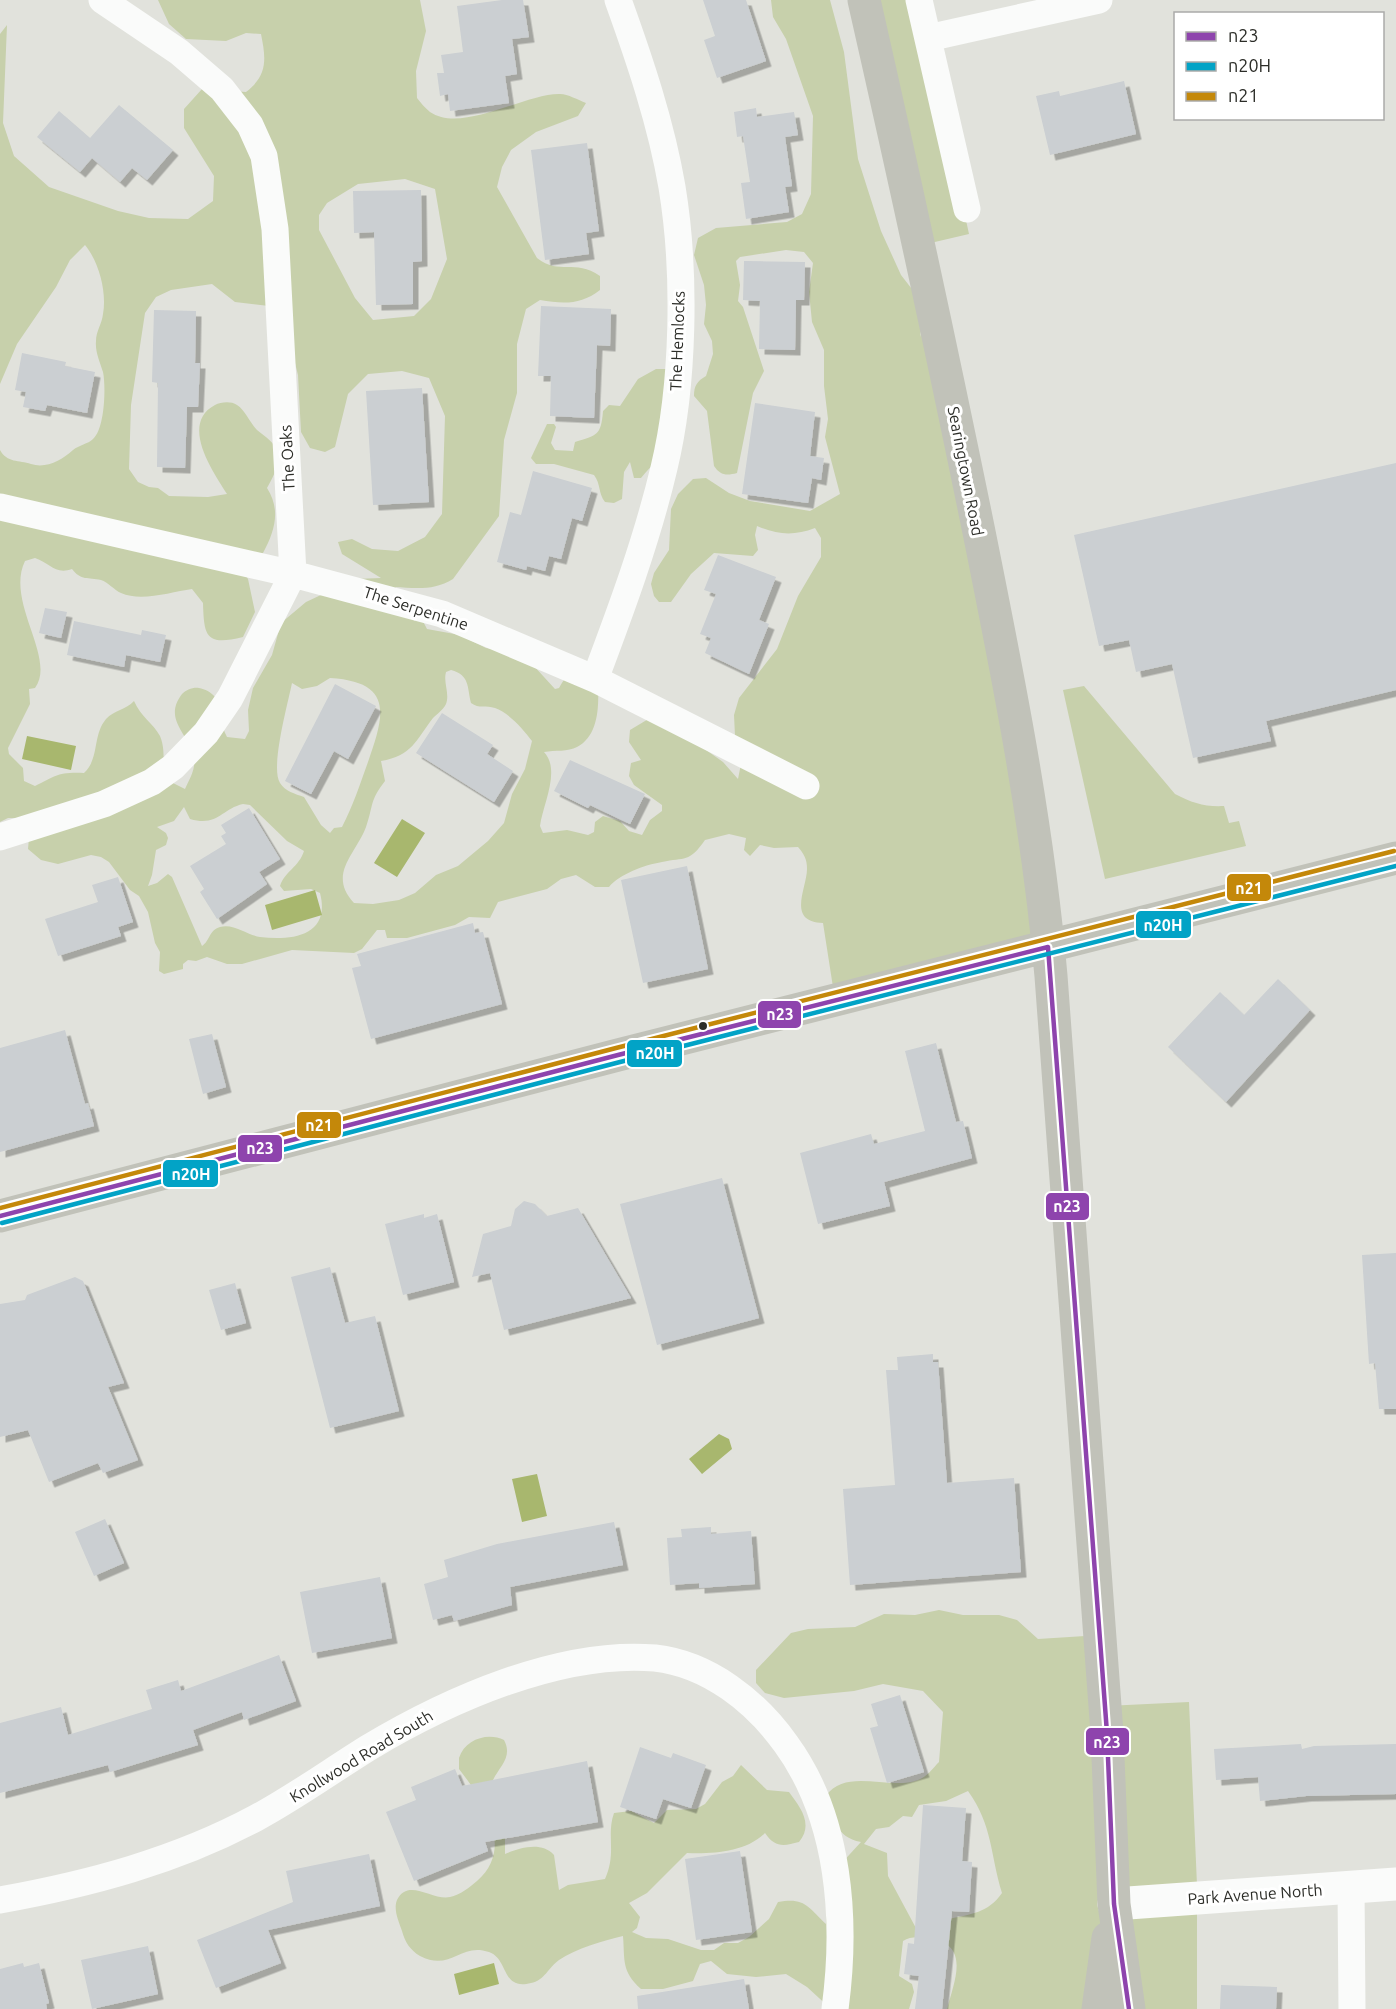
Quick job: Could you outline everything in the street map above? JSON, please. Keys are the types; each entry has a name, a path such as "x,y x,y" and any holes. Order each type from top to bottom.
{"main road":[{"name":"Searingtown Road","path":"864,0 928,282 1028,786 1048,947 1107,1733 1114,1904"},
{"path":"0,1216 618,1055 1396,858"},
{"path":"1098,2009 1114,1904"},
{"path":"1114,1904 1129,2009"}],"street":[{"name":"The Oaks","path":"0,837 104,804 152,782 173,768 206,733 230,698 249,666 293,574 275,229 264,156 250,125 222,89 179,52 102,0"},
{"name":"The Hemlocks","path":"595,679 636,569 665,466 680,346 678,250 672,188 650,89 618,0"},
{"path":"919,0 967,209"},
{"path":"928,38 1099,0"},
{"name":"The Serpentine","path":"0,507 293,574 442,614 595,679 806,786"},
{"name":"Knollwood Road South","path":"0,1900 97,1880 210,1840 256,1818 402,1729 493,1688 566,1665 592,1660 656,1659 682,1664 705,1673 727,1685 757,1709 797,1758 812,1787 830,1844 836,1877 839,1926 835,2009"},
{"name":"Park Avenue North","path":"1114,1904 1396,1884"},
{"path":"1351,1887 1352,2009"}],"shaded area":[{"path":"158,0 420,0 426,31 416,71 417,98 430,112 443,118 476,116 530,99 560,94 586,103 578,116 536,132 511,150 502,167 497,187 537,258 553,266 582,268 591,271 600,276 600,290 579,301 540,300 526,309 517,344 517,393 504,440 499,516 453,579 432,587 395,587 411,598 427,629 460,635 486,648 513,653 533,665 555,689 559,688 569,673 578,666 596,661 598,708 592,731 586,740 573,749 544,752 549,759 551,778 540,826 543,833 567,830 588,835 594,832 595,822 603,816 620,821 629,831 642,835 650,820 662,811 662,805 634,785 629,776 631,763 641,760 629,742 630,730 650,718 699,745 723,762 738,779 741,764 735,736 734,715 739,698 777,649 798,596 821,557 821,538 815,528 786,533 757,526 755,535 758,550 753,556 714,553 691,574 671,602 659,602 654,596 651,584 654,573 669,550 671,509 678,494 693,479 706,478 729,493 750,501 810,511 840,494 825,437 828,419 824,386 824,350 812,322 809,292 813,263 804,252 786,250 740,257 736,261 740,285 738,301 743,307 764,371 753,393 737,473 724,474 714,466 707,411 694,396 697,384 706,376 713,354 712,341 704,324 706,305 704,285 694,255 698,238 716,228 787,222 802,214 811,194 813,116 786,39 773,17 771,0 830,0 844,52 858,159 881,231 901,275 915,293 923,317 920,337 932,303 1049,947 835,1000 823,923 805,917 802,910 802,894 807,869 803,854 798,847 774,848 760,845 750,856 744,850 746,838 729,834 705,840 695,852 686,858 655,863 633,871 619,878 609,887 595,887 576,875 561,879 547,889 498,902 490,918 469,917 455,925 407,938 387,938 385,930 377,930 362,949 354,953 292,950 242,964 227,964 207,957 196,961 188,960 183,964 183,969 164,974 159,971 160,952 155,943 148,912 139,896 130,890 109,862 91,855 58,864 41,860 28,849 29,838 17,818 8,818 0,822 0,450 10,459 42,465 54,463 75,448 91,441 97,434 104,407 103,372 96,345 103,314 104,296 98,269 85,245 70,260 56,287 17,344 0,384 0,34 7,25 3,123 14,156 49,187 118,211 149,218 188,219 213,201 214,176 184,128 184,109 202,89 246,92 262,73 264,51 261,34 246,33 226,41 186,39 169,24","holes":["405,179 435,189 447,259 431,299 414,316 373,320 355,298 319,230 319,215 327,203 358,184","212,284 235,302 269,306 279,299 298,375 301,432 310,448 325,452 335,447 348,394 368,374 402,371 429,378 445,416 442,514 425,537 398,551 372,549 352,539 338,542 342,554 381,578 355,579 306,602 281,623 272,655 253,688 248,710 249,731 245,739 227,737 217,701 210,692 194,688 182,694 177,703 176,719 192,749 194,758 192,774 185,789 165,779 160,736 134,701 106,719 99,732 92,761 84,773 62,774 35,786 24,781 23,768 9,754 8,748 30,704 29,689 35,688 40,676 40,661 21,594 21,577 25,561 35,558 61,571 72,569 82,577 104,581 118,592 129,596 166,594 192,589 203,603 206,631 214,639 231,640 243,637 255,612 248,579 237,561 263,553 271,537 275,512 267,488 277,463 276,450 272,443 257,430 240,407 232,403 223,403 215,405 205,413 200,424 200,436 208,462 227,494 208,497 169,496 158,488 138,482 129,469 131,405 145,313 156,297 171,290","451,670 462,675 467,682 471,703 495,708 505,713 532,741 525,769 512,794 504,823 488,841 458,866 436,875 415,893 399,900 373,904 354,903 346,893 343,873 362,837 374,799 385,781 381,761 407,751 443,708 447,700 446,672","330,678 351,681 366,686 375,694 379,704 380,716 374,745 350,811 342,827 334,828 330,833 321,825 304,797 285,788 277,775 278,750 292,683 302,689 317,686","250,805 287,841 304,851 280,886 284,891 311,889 320,893 322,907 320,918 315,926 306,932 285,938 260,937 225,926 216,928 202,946 172,877 168,874 157,883 148,886 156,850 166,845 168,838 166,833 157,827 174,821 184,807 190,819 199,821 213,819 236,806"]},
{"path":"867,0 918,0 969,234 922,245"},
{"path":"656,369 668,369 685,406 686,418 677,439 641,478 634,478 630,462 624,472 622,499 614,503 605,502 594,475 554,464 536,464 531,458 547,424 554,424 556,427 551,443 555,450 573,451 575,442 593,436 599,430 603,411 609,405 620,406 638,379"},
{"path":"1084,686 1175,794 1199,804 1224,806 1229,823 1239,821 1246,846 1105,879 1063,690"},
{"path":"27,736 76,746 71,770 22,759"},
{"path":"402,819 425,833 397,877 374,863"},
{"path":"315,890 322,915 272,930 265,905"},
{"path":"719,1434 729,1439 732,1449 702,1474 689,1459"},
{"path":"537,1474 547,1516 522,1522 512,1479"},
{"path":"939,1610 963,1615 999,1615 1017,1620 1038,1639 1101,1635 1106,1706 1189,1702 1197,1885 1197,2009 947,2009 956,1977 955,1957 951,1949 943,1943 920,1937 903,1941 899,1976 912,1984 914,1992 909,2009 831,2009 807,1987 786,1974 756,1977 727,1974 711,1961 700,1964 693,1981 663,1989 641,1989 627,1971 623,1936 574,1952 559,1960 536,1982 521,1984 510,1979 500,1961 489,1952 470,1951 440,1961 420,1956 408,1945 396,1912 397,1900 402,1893 414,1890 450,1897 477,1881 488,1868 494,1854 495,1839 486,1810 459,1769 459,1758 462,1751 472,1742 484,1737 504,1740 507,1751 493,1780 505,1839 505,1854 530,1847 549,1851 554,1855 559,1890 568,1885 605,1879 609,1869 614,1813 631,1811 654,1823 667,1810 696,1809 705,1804 722,1782 733,1776 741,1765 767,1790 789,1792 804,1816 805,1829 799,1842 780,1845 772,1841 765,1833 739,1848 718,1852 687,1853 647,1893 629,1903 640,1917 637,1928 632,1932 646,1938 668,1939 701,1950 714,1950 724,1943 738,1943 749,1937 769,1919 778,1902 787,1901 800,1902 810,1908 826,1924 827,1879 861,1842 846,1836 837,1826 826,1796 835,1787 845,1783 869,1781 907,1783 924,1777 939,1762 943,1712 923,1691 883,1684 854,1691 784,1698 765,1693 756,1683 756,1670 791,1633 808,1629 855,1627 884,1614 915,1615","holes":["968,1791 987,1828 1002,1893 985,1909 917,1930 888,1876 887,1853 864,1844 876,1829 889,1827 903,1816 912,1817 919,1805 946,1801"]},
{"path":"494,1963 499,1984 459,1995 454,1974"}],"building":[{"path":"502,0 523,0 529,37 512,39 517,74 505,76 509,103 450,111 448,94 440,96 437,73 444,73 441,55 463,52 457,6"},
{"path":"703,0 746,0 766,61 717,78 704,40 715,36"},
{"path":"1124,81 1136,134 1050,155 1036,96 1059,91 1060,96"},
{"path":"119,105 173,150 147,180 132,168 120,182 92,158 80,172 37,137 59,111 90,138"},
{"path":"756,108 757,117 794,112 798,135 785,137 792,186 785,187 789,212 746,219 741,183 750,182 743,136 737,137 734,112"},
{"path":"587,143 599,231 586,233 589,254 545,260 531,150"},
{"path":"421,190 422,261 413,262 413,304 376,305 374,232 354,233 353,191"},
{"path":"744,261 805,262 804,300 796,300 795,350 759,349 760,301 743,300"},
{"path":"541,306 611,309 610,346 597,345 594,418 550,416 551,376 538,376"},
{"path":"154,310 196,311 195,363 200,363 198,407 187,407 185,468 157,467 158,383 152,382"},
{"path":"22,353 66,362 65,366 95,372 87,413 47,405 45,411 23,407 26,392 15,390"},
{"path":"422,388 429,502 373,505 366,391"},
{"path":"755,403 815,412 810,456 824,458 821,480 812,478 808,503 742,494"},
{"path":"1396,463 1396,690 1266,721 1271,741 1193,758 1172,664 1136,672 1129,640 1099,646 1074,535"},
{"path":"533,471 592,488 582,521 572,518 561,559 549,556 545,571 527,566 526,570 497,562 510,512 521,515"},
{"path":"718,555 776,577 759,620 769,624 749,674 705,653 711,638 700,634 716,594 704,590"},
{"path":"45,608 67,612 61,638 39,633"},
{"path":"74,621 141,635 142,630 166,635 160,662 126,655 124,667 67,655"},
{"path":"335,684 376,706 348,759 334,751 311,794 285,781"},
{"path":"442,713 493,745 487,754 513,771 494,802 416,753"},
{"path":"570,760 645,794 630,824 590,805 588,808 554,791"},
{"path":"249,808 280,859 259,872 267,884 217,919 200,892 204,889 190,866 226,844 221,836 226,833 221,825"},
{"path":"687,866 708,969 643,983 621,880"},
{"path":"118,877 133,922 118,927 121,936 58,956 45,919 98,902 92,885"},
{"path":"473,923 475,933 483,932 502,1004 371,1039 352,968 361,966 357,954"},
{"path":"1278,979 1310,1010 1226,1102 1168,1047 1220,992 1244,1015"},
{"path":"65,1030 85,1104 88,1103 94,1126 0,1152 0,1048"},
{"path":"212,1034 226,1087 203,1094 189,1039"},
{"path":"936,1043 956,1122 963,1121 972,1158 884,1182 890,1206 818,1224 800,1153 871,1134 874,1144 925,1131 905,1051"},
{"path":"722,1178 759,1318 657,1345 620,1204"},
{"path":"524,1201 535,1204 547,1216 578,1208 631,1298 504,1330 490,1273 472,1277 483,1234 511,1226 515,1209"},
{"path":"424,1214 424,1218 437,1214 454,1282 403,1295 385,1224"},
{"path":"1396,1253 1396,1409 1379,1409 1375,1363 1369,1364 1362,1255"},
{"path":"330,1267 345,1323 375,1316 399,1411 330,1428 291,1277"},
{"path":"75,1277 83,1281 124,1383 108,1387 138,1460 103,1473 98,1463 49,1482 28,1430 0,1437 0,1304 25,1300 27,1295"},
{"path":"235,1283 246,1323 221,1330 209,1290"},
{"path":"933,1354 933,1362 938,1362 947,1483 1014,1478 1021,1572 850,1585 843,1489 895,1485 886,1370 898,1370 897,1357"},
{"path":"105,1519 124,1563 94,1576 75,1532"},
{"path":"614,1522 623,1565 510,1587 512,1605 454,1621 452,1615 433,1620 424,1584 448,1577 444,1560 497,1544"},
{"path":"711,1527 711,1534 751,1531 755,1584 699,1588 699,1583 670,1585 667,1538 682,1537 681,1529"},
{"path":"380,1577 392,1638 312,1653 300,1592"},
{"path":"279,1655 296,1701 244,1720 242,1712 193,1730 198,1745 110,1772 108,1765 0,1793 0,1723 61,1707 68,1735 152,1709 146,1690 178,1680 181,1691"},
{"path":"900,1695 924,1772 887,1783 870,1728 878,1726 871,1704"},
{"path":"1301,1744 1302,1749 1314,1746 1396,1744 1396,1794 1306,1796 1260,1801 1258,1777 1216,1780 1214,1749"},
{"path":"640,1747 671,1758 673,1753 706,1765 691,1808 663,1799 656,1819 620,1807"},
{"path":"587,1761 598,1822 485,1842 488,1851 414,1881 386,1812 416,1800 411,1787 455,1769 462,1786"},
{"path":"923,1805 966,1808 962,1861 972,1862 969,1912 952,1911 942,2009 915,2009 919,1976 904,1974 908,1943 914,1944"},
{"path":"740,1851 752,1932 696,1940 685,1859"},
{"path":"369,1854 380,1906 268,1930 281,1963 216,1988 197,1940 293,1902 286,1871"},
{"path":"148,1946 158,1994 92,2009 81,1960"},
{"path":"23,1963 24,1967 39,1963 49,2003 46,2004 47,2009 0,2009 0,1969"},
{"path":"744,1979 749,2009 638,2009 637,1996"},
{"path":"1221,1985 1277,1987 1276,2009 1220,2009"}],"transit line":[{"name":"n21","path":"0,1208 616,1048 1394,851"},
{"name":"n20H","path":"2,1223 620,1062 1396,866"},
{"name":"n23","path":"0,1216 618,1055 1048,947 1107,1733 1114,1904 1129,2009"}]}
